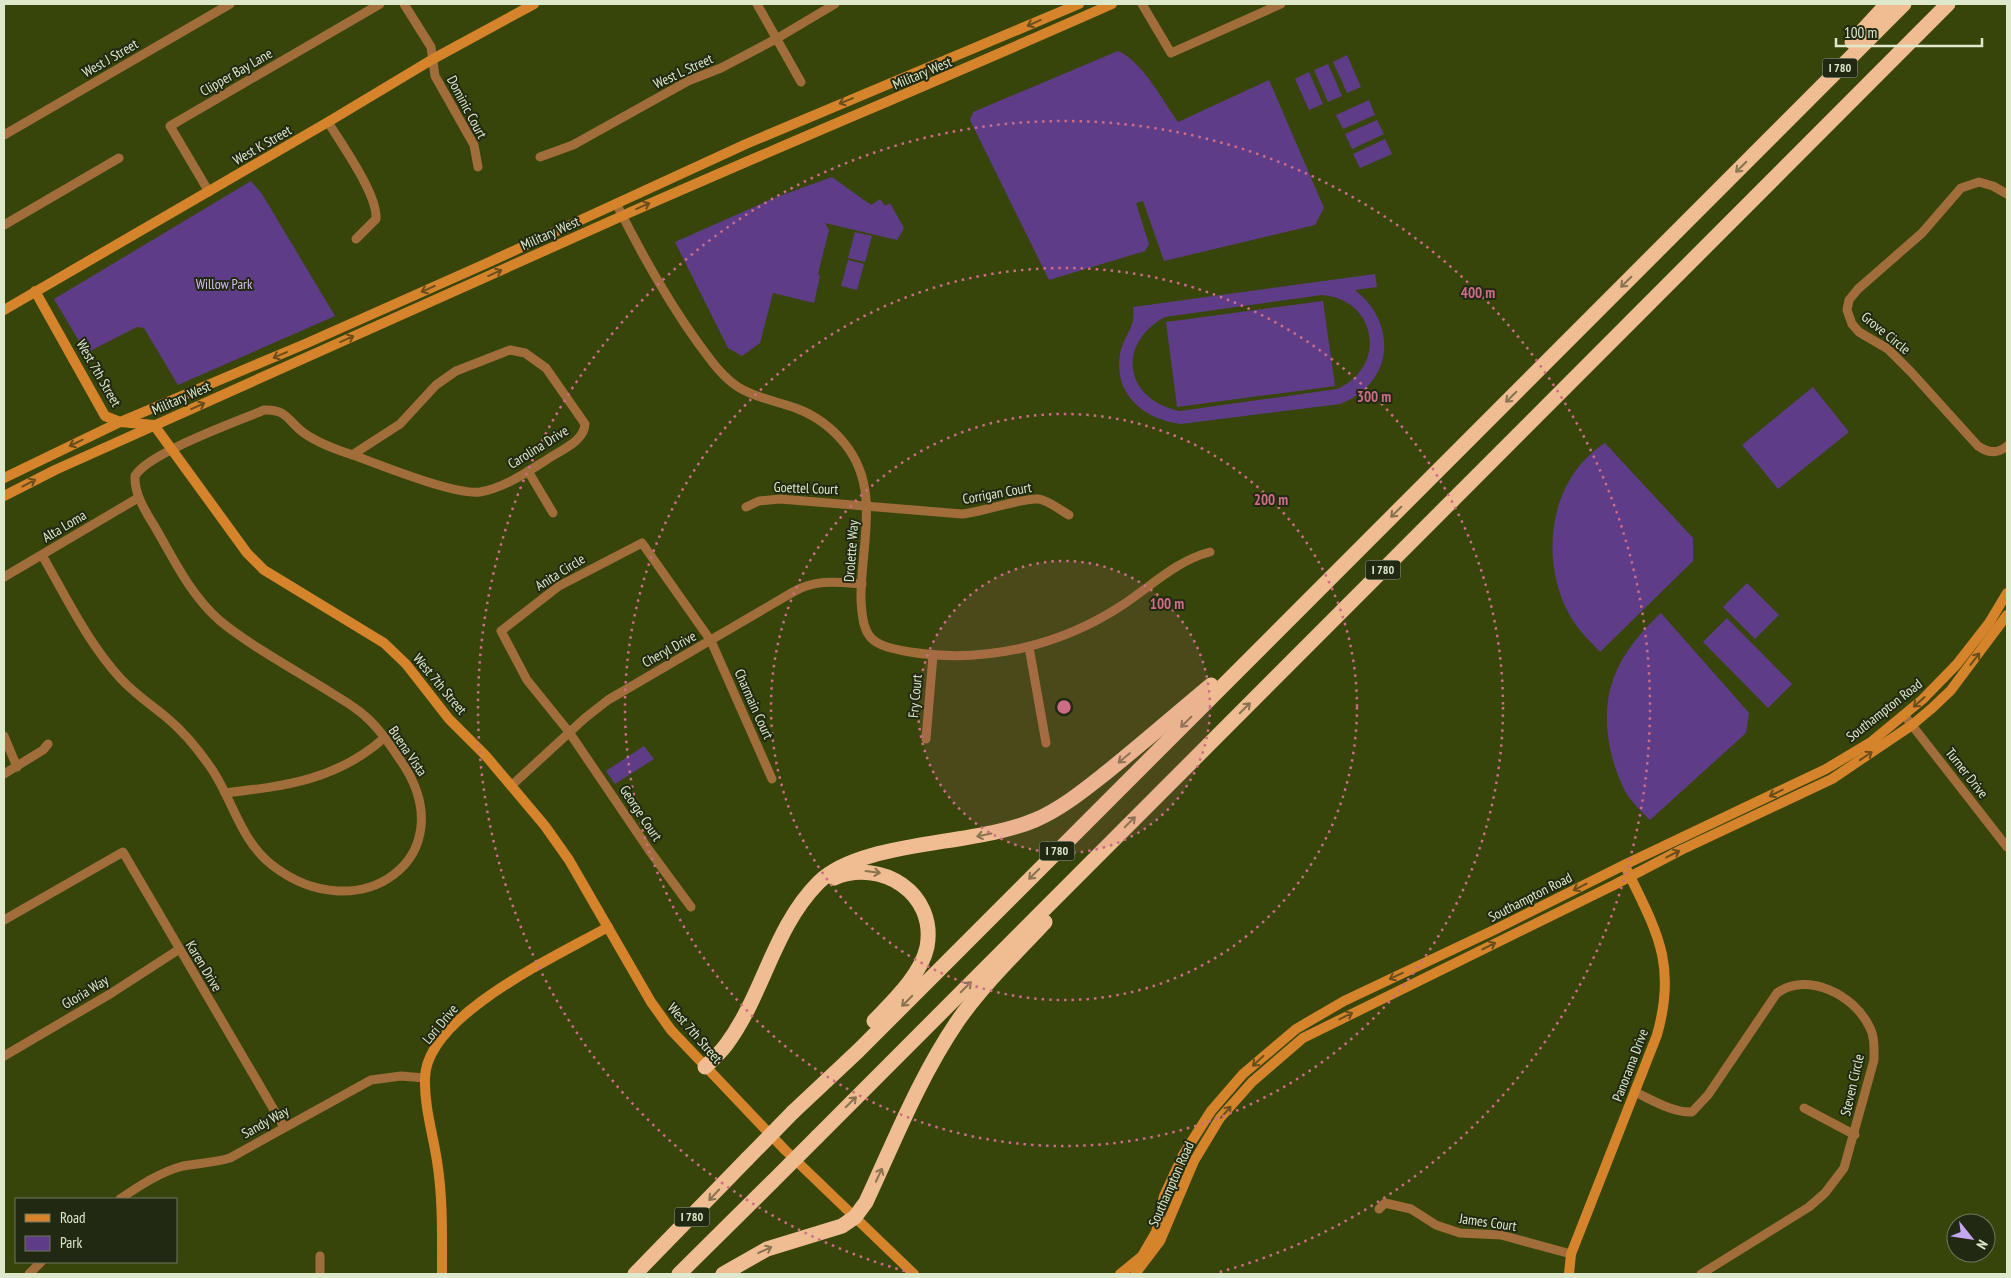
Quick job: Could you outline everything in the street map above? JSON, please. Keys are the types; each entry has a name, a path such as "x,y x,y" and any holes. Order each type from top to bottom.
{"highway":[{"path":"1775,133 1824,72 1887,4"},
{"name":"I 780","path":"635,1274 793,1112 842,1063 865,1044 1904,4"},
{"name":"I 780","path":"680,1274 1948,4"},
{"path":"705,1067 726,1045 742,1018 783,929 796,908 819,882 838,868 858,859 988,835 1010,829 1044,815 1086,788 1270,638"},
{"path":"723,1274 767,1249 842,1226 855,1217 866,1202 926,1074 958,1021 975,999 1073,892 1113,839"},
{"path":"812,892 840,876 865,871 880,873 896,879 910,892 924,915 928,931 927,947 921,964 885,1010 851,1046 842,1063"}],"street":[{"name":"West J Street","path":"4,135 230,4"},
{"name":"Clipper Bay Lane","path":"208,192 170,126 380,4"},
{"name":"Dominic Court","path":"404,4 430,48 435,76 474,145 478,167"},
{"name":"West K Street","path":"4,310 433,59 534,4"},
{"path":"757,4 801,82"},
{"name":"West L Street","path":"540,157 573,145 688,81 721,68 776,39 836,4"},
{"name":"Military West","path":"4,478 120,422 305,344 820,112 1079,4"},
{"name":"Military West","path":"4,496 55,470 622,216 834,123 899,98 1109,4"},
{"path":"1142,4 1171,54 1281,4"},
{"path":"328,122 371,194 377,209 376,219 356,238"},
{"path":"4,225 119,158"},
{"name":"Grove Circle","path":"2007,194 1993,186 1979,182 1961,188 1922,234 1858,289 1849,300 1847,310 1856,329 1888,349 1978,446 1986,451 1996,452 2007,446"},
{"name":"Drolette Way","path":"617,205 653,274 717,368 744,391 810,414 838,436 859,465 864,479 868,517 861,602 865,628 870,639 878,645 933,655 981,656 1028,647 1095,621 1122,606 1193,556 1210,552"},
{"name":"West 7th Street","path":"35,291 105,416 120,422 154,426 247,553 264,570 384,643 406,664 449,718 486,756 545,826 564,853 651,1002 671,1030 785,1150 855,1217"},
{"name":"Carolina Drive","path":"173,450 264,410 275,409 284,414 304,433 352,455 463,491 478,492 495,488 528,471 577,440 584,431 585,424 546,368 525,353 510,350 456,370 436,385 400,424 352,455"},
{"name":"Buena Vista","path":"42,555 109,666 136,694 179,729 212,769 248,840 272,865 298,880 324,890 352,892 368,889 382,883 396,873 406,862 414,848 422,817 417,788 384,738 365,716 354,707 227,626 196,596 138,498 134,480 138,471 173,450"},
{"path":"528,471 553,513"},
{"name":"Alta Loma","path":"4,577 138,498"},
{"name":"Goettel Court","path":"746,507 759,501 780,498 867,505"},
{"name":"Corrigan Court","path":"867,505 962,514 981,513 1031,499 1040,499 1068,515"},
{"name":"Anita Circle","path":"569,732 526,680 501,631 559,586 642,543 710,641"},
{"name":"Cheryl Drive","path":"511,786 569,732 608,700 710,641 812,583 826,581 862,584"},
{"name":"Southampton Road","path":"1120,1274 1142,1256 1156,1232 1164,1196 1194,1137 1211,1112 1243,1074 1296,1029 1344,1001 1826,769 1871,742 1904,715 1957,664 1978,637 2007,593"},
{"name":"Southampton Road","path":"1136,1274 1160,1242 1179,1194 1204,1143 1220,1118 1277,1058 1303,1038 1629,876 1832,779 1912,725 1951,690 2007,615"},
{"name":"Charmain Court","path":"710,641 772,779"},
{"path":"1028,647 1046,743"},
{"name":"Fry Court","path":"926,739 933,655"},
{"name":"Turner Drive","path":"1904,715 2007,848"},
{"name":"George Court","path":"569,732 649,850 692,907"},
{"path":"4,736 17,767"},
{"path":"225,793 279,787 320,776 359,757 384,738"},
{"path":"4,774 43,750 48,744"},
{"name":"Karen Drive","path":"4,920 123,852 178,950 284,1127"},
{"name":"Panorama Drive","path":"1569,1274 1571,1254 1657,1035 1665,1008 1666,984 1664,962 1657,931 1624,865"},
{"name":"Lori Drive","path":"442,1274 440,1188 424,1078 428,1062 439,1042 464,1014 520,977 608,927"},
{"name":"Gloria Way","path":"4,1056 110,994 178,950"},
{"name":"Steven Circle","path":"1635,1092 1685,1112 1692,1112 1708,1095 1777,993 1784,988 1817,984 1831,990 1855,1007 1870,1026 1874,1043 1874,1060 1844,1168 1814,1202 1701,1274"},
{"name":"Sandy Way","path":"122,1198 157,1176 183,1166 211,1164 230,1158 371,1080 401,1076 424,1078"},
{"path":"1804,1108 1855,1134"},
{"name":"James Court","path":"1379,1209 1384,1203 1402,1205 1436,1225 1460,1233 1501,1235 1571,1254"},
{"path":"855,1217 914,1274"},
{"path":"320,1256 320,1274"},
{"path":"29,1274 40,1263"}],"green space":[{"path":"1118,51 1127,56 1144,72 1178,122 1269,80 1324,208 1315,225 1164,261 1143,201 1136,203 1149,244 1145,251 1049,280 970,120 973,112"},
{"path":"1347,55 1361,87 1347,93 1333,62"},
{"path":"1328,64 1342,96 1328,102 1314,70"},
{"path":"1309,72 1323,104 1309,110 1295,79"},
{"path":"1369,100 1375,115 1343,129 1336,115"},
{"path":"1377,120 1384,134 1352,149 1345,134"},
{"path":"1385,139 1392,154 1360,168 1353,154"},
{"path":"832,177 871,205 880,199 885,206 890,203 904,228 897,240 825,223 829,230 818,274 820,276 814,303 773,293 760,343 742,356 728,348 675,242 774,198"},
{"name":"Willow Park","path":"251,181 262,194 335,316 178,385 144,328 137,327 86,353 54,299"},
{"path":"855,232 872,236 865,262 848,258"},
{"path":"848,260 864,264 857,290 841,286"},
{"path":"1375,274 1377,287 1355,290 1369,304 1378,319 1383,335 1384,352 1380,368 1371,382 1358,394 1340,404 1181,424 1168,422 1144,411 1134,403 1122,382 1119,369 1120,354 1133,320 1133,307","holes":["1322,295 1341,299 1355,308 1364,321 1369,335 1369,351 1364,366 1353,379 1337,389 1180,411 1161,405 1147,395 1138,384 1133,370 1133,356 1139,342 1149,328 1165,317"]},
{"path":"1323,301 1335,386 1177,407 1166,322"},
{"path":"1813,387 1849,432 1778,489 1742,445"},
{"path":"1605,443 1693,538 1693,561 1600,652 1579,629 1569,614 1560,592 1554,569 1552,545 1555,521 1561,498 1572,477 1586,458"},
{"path":"1747,583 1779,615 1755,639 1723,607"},
{"path":"1661,613 1749,713 1746,733 1650,820 1630,799 1619,778 1610,750 1607,706 1614,677 1628,650 1640,634"},
{"path":"1727,618 1792,684 1768,708 1703,642"},
{"path":"644,746 654,759 615,784 606,771"}]}
